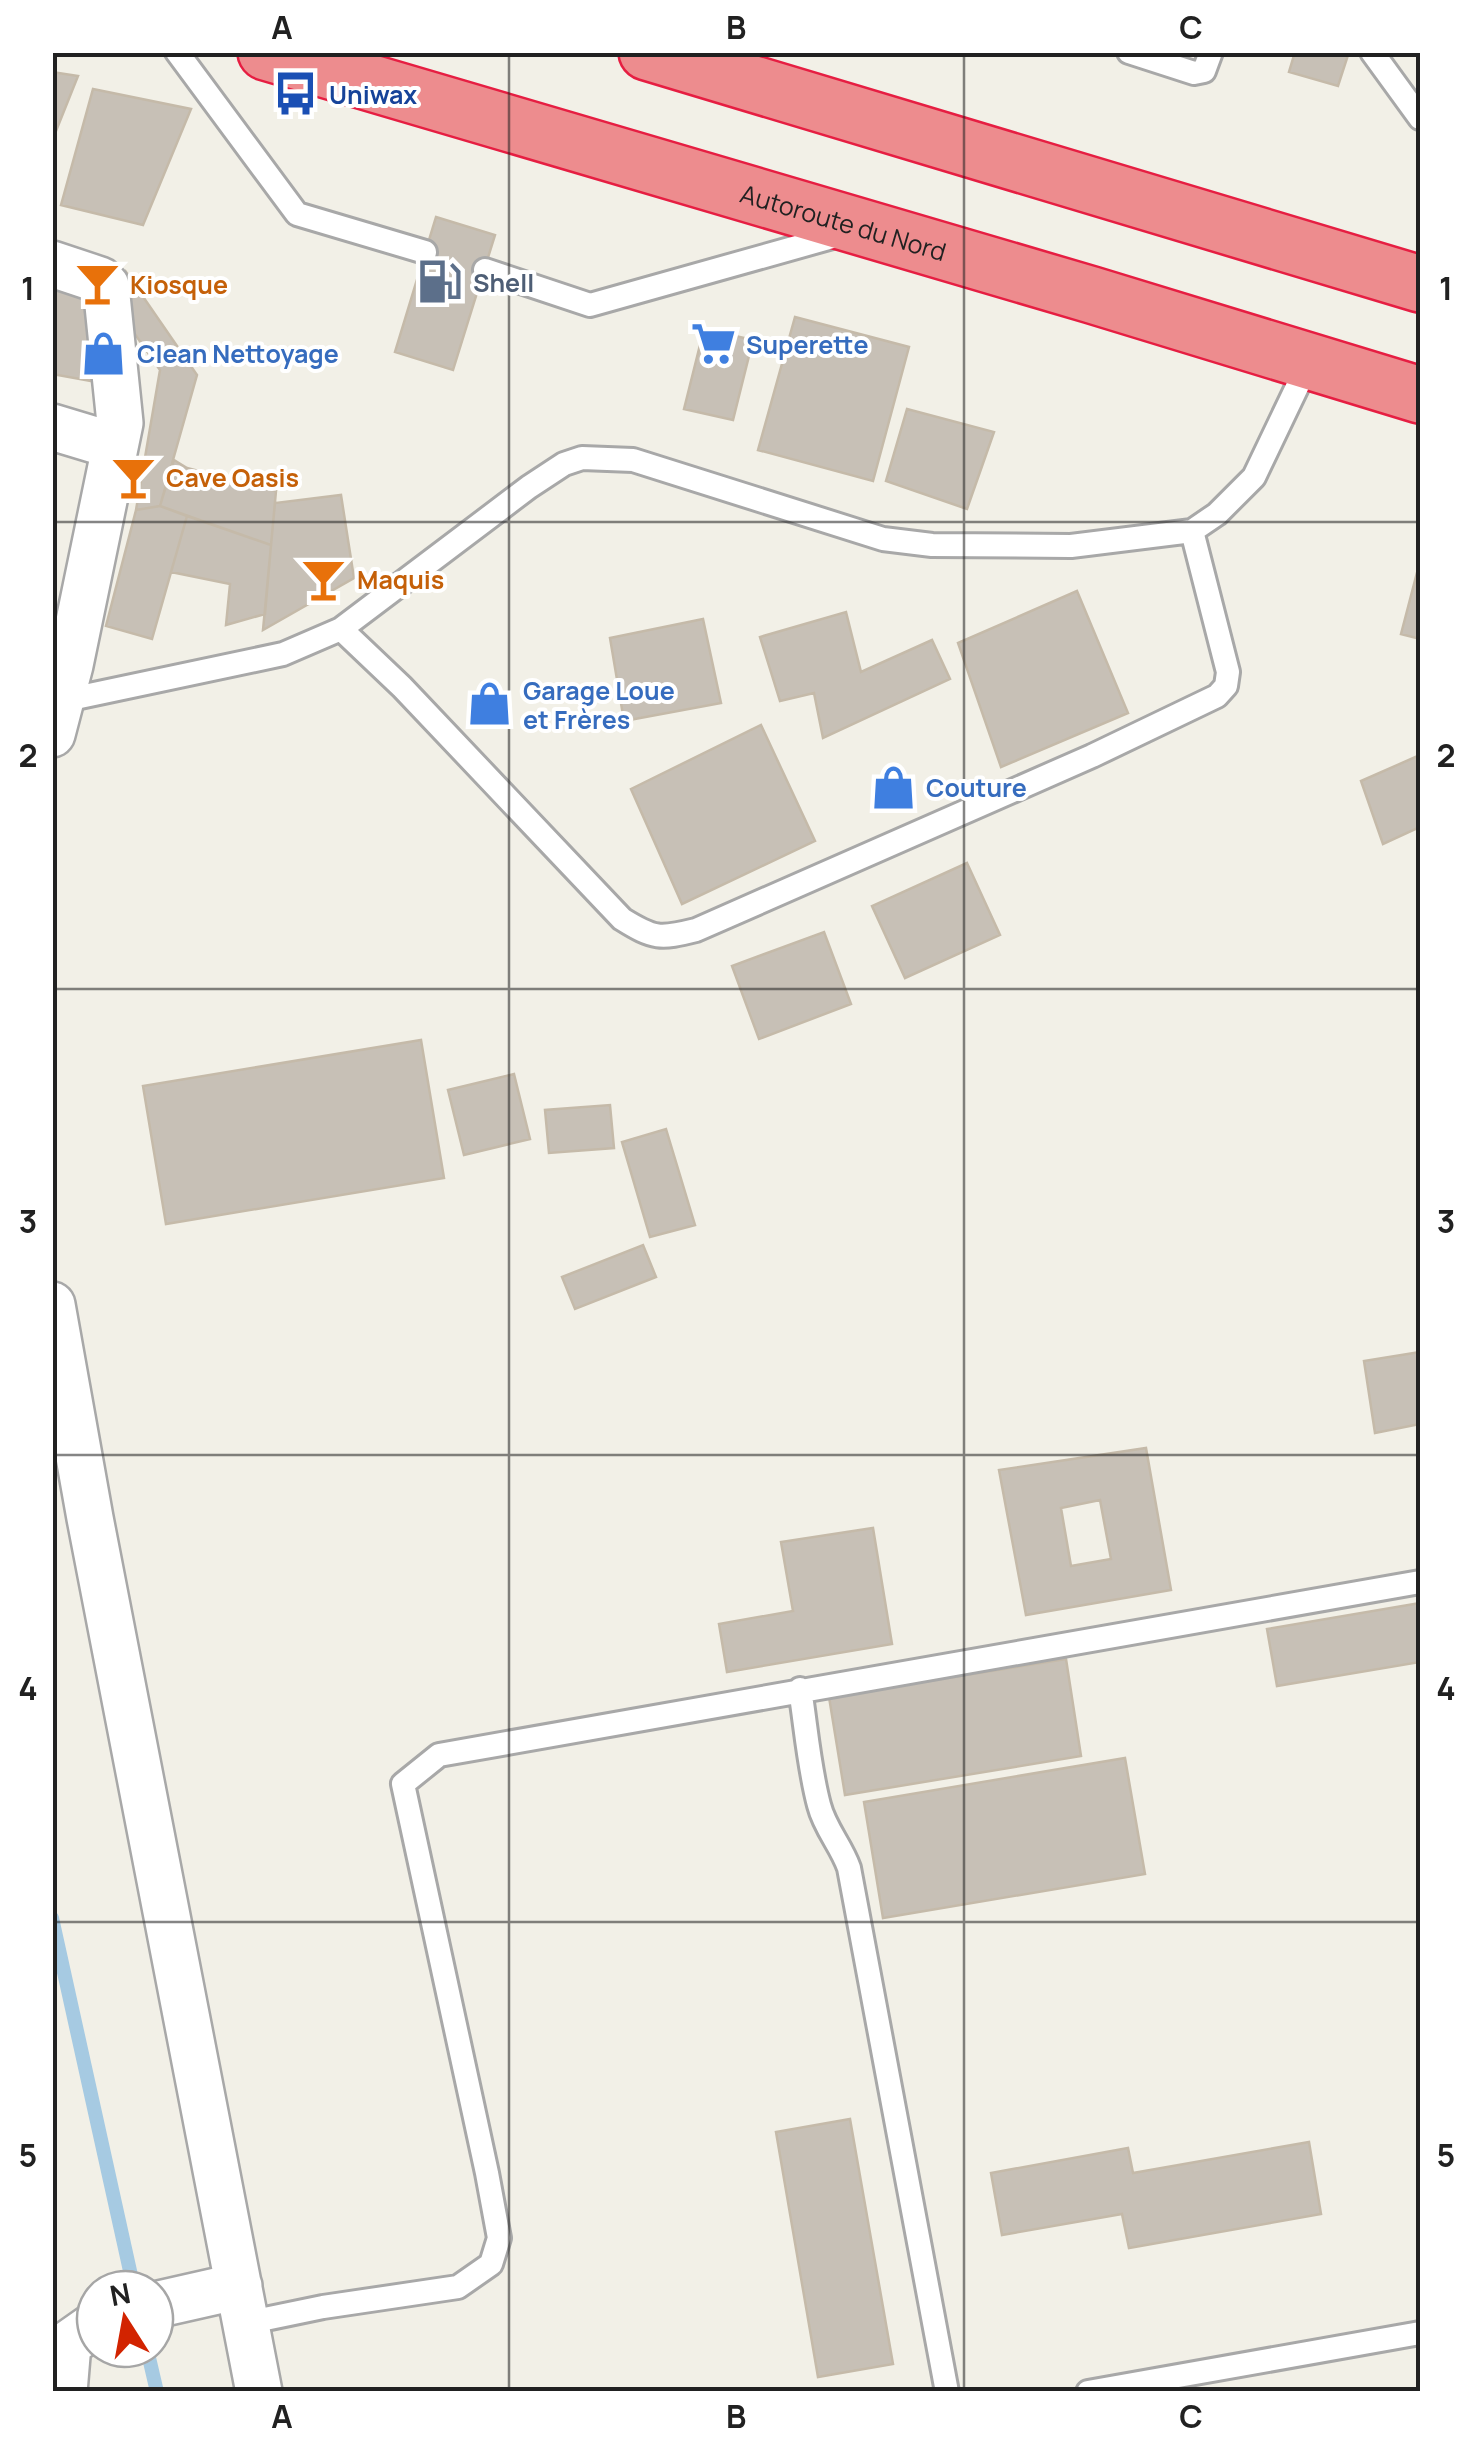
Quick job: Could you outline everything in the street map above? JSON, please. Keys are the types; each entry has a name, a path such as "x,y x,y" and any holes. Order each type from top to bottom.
{"highway":[{"name":"Autoroute du Nord","path":"266,52 1420,395"},
{"path":"647,52 1420,284"}],"street":[{"path":"52,264 100,280 106,286 120,424 59,692"},
{"path":"52,428 115,446"},
{"path":"52,1305 259,2392"},
{"path":"175,2305 243,2304"},
{"path":"64,2392 68,2344 75,2339"}],"lane":[{"path":"176,52 298,214 425,252"},
{"path":"1129,52 1194,73 1204,71 1211,52"},
{"path":"1372,52 1420,118"},
{"path":"484,270 590,304 866,228"},
{"path":"59,692 282,654 341,629 529,487 564,464 582,458 632,460 883,539 932,545 1071,546 1192,530 1218,514 1254,477 1309,362"},
{"path":"341,629 402,687 622,919 649,936 666,937 696,930 894,845 1217,696 1226,686 1228,672 1192,530"},
{"path":"243,2304 323,2307 458,2287 490,2264 498,2238 488,2172 403,1784 439,1755 1420,1582"},
{"path":"800,1689 819,1806 830,1835 842,1848 850,1868 947,2392"},
{"path":"1088,2392 1420,2333"}],"building":[{"path":"1295,52 1349,52 1338,86 1289,72"},
{"path":"52,72 78,76 52,141"},
{"path":"93,89 191,109 143,225 61,205"},
{"path":"436,217 495,235 453,370 395,352"},
{"path":"126,272 197,375 160,506 136,510 160,370 116,307"},
{"path":"52,281 108,303 91,381 52,374"},
{"path":"795,317 909,347 873,481 758,450"},
{"path":"704,329 753,340 733,420 684,409"},
{"path":"907,409 994,432 967,509 886,481"},
{"path":"174,460 187,468 276,491 271,545 160,506"},
{"path":"341,495 354,578 263,630 275,503"},
{"path":"160,506 187,516 152,639 106,626 136,510"},
{"path":"187,516 271,545 265,614 226,625 230,584 171,572"},
{"path":"1420,561 1420,639 1401,634"},
{"path":"1077,591 1128,713 1001,767 958,643"},
{"path":"846,612 861,672 932,640 950,679 823,738 814,693 780,701 760,637"},
{"path":"703,619 721,703 624,721 610,638"},
{"path":"761,725 815,841 682,904 631,789"},
{"path":"1420,755 1420,827 1383,844 1361,781"},
{"path":"967,863 1000,935 905,978 872,906"},
{"path":"824,932 851,1004 759,1039 732,966"},
{"path":"421,1040 444,1178 166,1224 143,1086"},
{"path":"514,1074 530,1139 464,1155 448,1090"},
{"path":"610,1105 614,1148 549,1153 545,1110"},
{"path":"666,1129 695,1225 650,1237 622,1142"},
{"path":"643,1245 656,1277 575,1309 562,1277"},
{"path":"1420,1352 1420,1424 1375,1433 1364,1361"},
{"path":"1146,1448 1171,1590 1026,1615 999,1470","holes":["1100,1500 1111,1559 1071,1566 1061,1508"]},
{"path":"873,1528 892,1644 727,1672 719,1624 793,1611 781,1542"},
{"path":"1420,1603 1420,1662 1277,1686 1267,1629"},
{"path":"1066,1659 1081,1756 845,1795 829,1697"},
{"path":"1125,1758 1145,1874 883,1918 864,1802"},
{"path":"850,2119 893,2364 818,2377 776,2132"},
{"path":"1309,2142 1321,2214 1129,2248 1122,2214 1002,2235 991,2173 1128,2148 1133,2173"}],"waterway":[{"path":"52,1918 130,2269"},
{"path":"152,2369 157,2392"}],"place":[{"name":"Uniwax","path":"296,94"},
{"name":"Shell","path":"440,282"},
{"name":"Kiosque","path":"97,284"},
{"name":"Superette","path":"713,344"},
{"name":"Clean Nettoyage","path":"104,353"},
{"name":"Cave Oasis","path":"133,477"},
{"name":"Maquis","path":"324,579"},
{"name":"Garage Loue et Frères","path":"490,704"},
{"name":"Couture","path":"893,787"}]}
